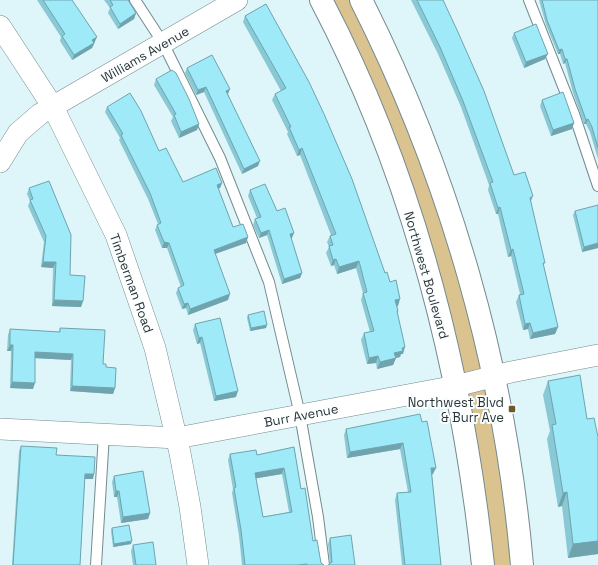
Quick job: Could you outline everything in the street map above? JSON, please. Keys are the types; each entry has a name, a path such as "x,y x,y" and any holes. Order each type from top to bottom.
{"main road":[{"name":"Northwest Boulevard","path":"321,0 347,49 384,136 432,282 456,386 478,520 483,565"},
{"path":"361,0 400,82 429,152 454,225 495,376 518,518 522,565"}],"street":[{"name":"Williams Avenue","path":"2,154 28,123 40,114 237,0"},
{"name":"Timberman Road","path":"0,26 53,107 116,235 155,348 177,438 190,507 198,565"},
{"name":"Burr Avenue","path":"0,429 177,438 456,386 495,376 598,355"}],"lane":[{"path":"135,0 163,43 220,158 269,282 300,415 318,517 324,565"},
{"path":"529,0 574,114 598,186"},
{"path":"96,565 104,434"}],"shaded area":[{"path":"321,0 361,0 454,225 522,565 483,565 432,282"}],"building":[{"path":"43,0 72,0 97,37 92,40 94,43 74,55 62,36 65,34"},
{"path":"110,0 128,0 136,13 120,24 110,7 113,5"},
{"path":"417,0 443,0 484,91 514,175 525,172 533,196 530,198 558,327 533,333 530,323 525,324 519,295 524,294 513,249 511,250 500,207 498,208 490,183 493,182 463,101 440,47"},
{"path":"542,0 598,0 598,148 592,127 588,119 586,120 575,89 567,59 565,59 562,49 559,50 547,20"},
{"path":"266,4 309,82 324,114 352,179 385,273 387,272 390,282 396,280 400,299 395,300 405,347 402,348 403,351 394,353 396,358 380,362 378,356 369,358 364,333 374,331 363,293 367,292 359,261 339,267 336,259 333,260 329,246 333,245 330,236 336,234 302,148 299,150 289,127 291,127 275,94 286,88 245,16"},
{"path":"536,24 548,54 526,62 514,33"},
{"path":"212,55 230,89 226,91 260,161 244,169 206,87 198,90 187,68"},
{"path":"172,70 176,73 189,99 199,124 181,132 174,115 176,114 156,79"},
{"path":"563,92 574,123 553,130 542,100"},
{"path":"130,93 141,111 159,151 166,148 183,182 216,168 222,183 217,185 233,227 243,224 248,237 214,250 230,294 190,309 188,303 184,304 178,288 184,285 169,243 164,242 157,225 161,223 150,193 121,135 123,134 107,107"},
{"path":"49,181 71,235 70,275 85,276 83,301 54,300 56,262 43,262 46,236 30,200 33,199 29,188"},
{"path":"265,184 277,211 285,208 294,233 290,234 302,273 284,279 269,230 261,233 255,219 261,217 250,190"},
{"path":"598,205 598,243 584,247 575,211"},
{"path":"264,311 267,325 251,328 248,315"},
{"path":"220,318 238,391 216,396 202,337 199,338 195,324"},
{"path":"60,328 105,330 103,364 106,364 106,367 116,368 115,388 72,386 73,354 35,352 35,383 12,382 13,345 10,345 10,329 60,332"},
{"path":"580,375 587,419 594,418 598,437 598,541 573,544 567,492 563,493 552,425 556,424 548,381"},
{"path":"420,414 422,422 427,421 436,468 431,468 441,565 405,565 397,493 411,492 403,443 350,452 346,429"},
{"path":"21,446 57,448 56,455 95,457 94,474 85,474 80,565 13,565"},
{"path":"294,447 301,489 305,488 313,541 317,540 321,563 324,565 245,565 234,488 236,487 230,454 256,450 257,455","holes":["284,468 292,512 263,517 255,473"]},
{"path":"143,471 150,513 123,517 119,491 116,491 114,476"},
{"path":"129,525 132,541 114,544 112,528"},
{"path":"351,535 355,565 328,565 332,562 330,538"},
{"path":"153,542 156,565 136,565 133,545"}],"place":[{"name":"Northwest Blvd & Burr Ave","path":"512,409"}]}
